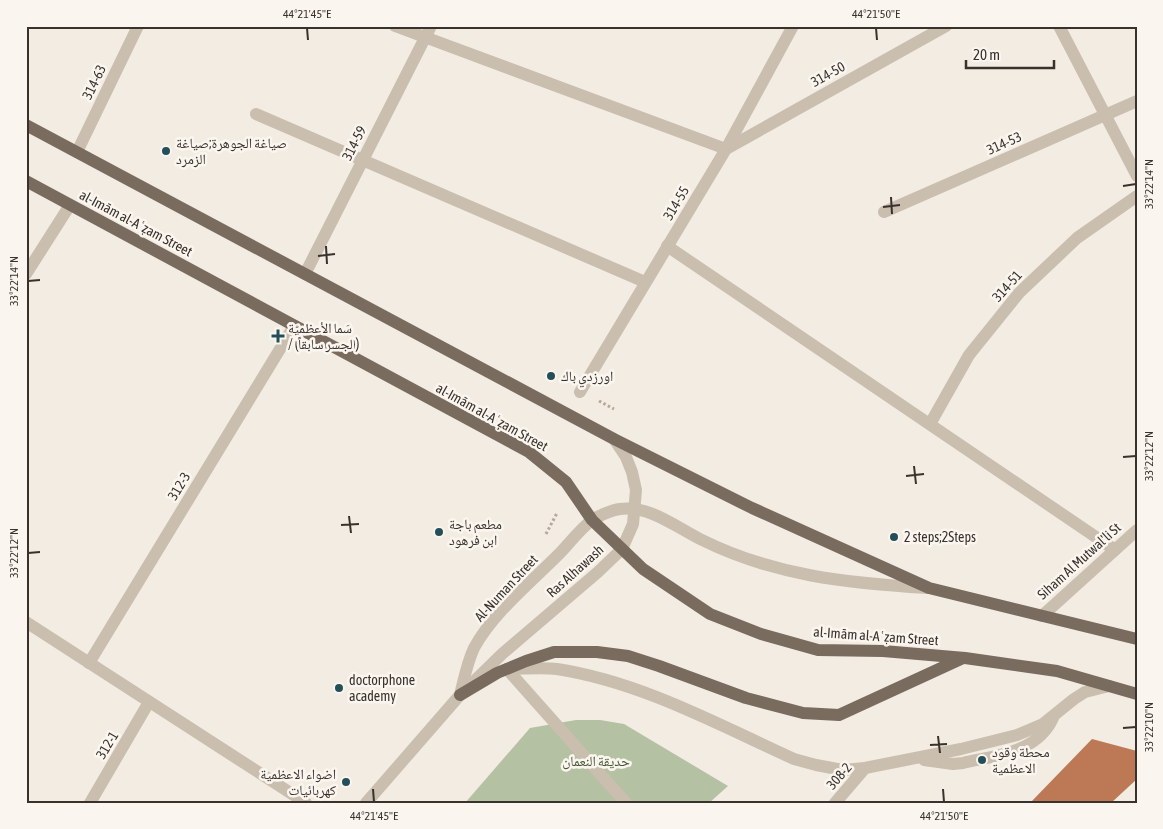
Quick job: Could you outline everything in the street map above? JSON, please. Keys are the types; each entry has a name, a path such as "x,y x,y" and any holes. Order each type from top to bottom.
{"main road":[{"path":"26,124 614,438 752,508 929,588 1137,638"},
{"name":"al-Imām al-Aʿẓam Street","path":"26,181 529,452 566,482 592,520 643,569 710,614 761,634 818,650 883,650 965,658 1057,671 1137,694"},
{"path":"460,695 497,673 554,652 597,652 628,656 746,698 803,713 839,715 965,658"}],"street":[{"name":"314-63","path":"77,152 138,26"},
{"path":"396,26 427,32 726,149"},
{"name":"314-55","path":"580,392 726,149 793,26"},
{"name":"314-50","path":"726,149 946,26"},
{"path":"1059,26 1137,176"},
{"name":"314-59","path":"305,274 427,32"},
{"name":"314-53","path":"884,212 1137,101"},
{"path":"256,114 645,282"},
{"name":"314-51","path":"930,424 970,355 1019,293 1077,238 1137,196"},
{"path":"26,274 70,205"},
{"path":"667,246 1115,550"},
{"name":"312-3","path":"89,663 294,326"},
{"name":"Ras Alhawash","path":"460,695 502,654 598,572 622,549 633,524 636,490 632,472 614,438"},
{"path":"592,520 619,509 634,510 651,514 701,539 757,563 806,575 864,584 929,588"},
{"name":"Al-Numan Street","path":"366,803 460,695 468,662 486,630 592,520"},
{"name":"Siham Al Mutwal'li St","path":"1042,616 1137,530"},
{"path":"26,622 306,803"},
{"path":"507,669 555,669 597,678 651,694 794,759 843,770 865,768 917,758 1017,734 1043,724 1074,699 1090,690 1109,686"},
{"path":"507,669 626,803"},
{"name":"312-1","path":"90,803 149,702"},
{"name":"308-2","path":"835,803 865,768"}],"path":[{"path":"594,399 614,409"},
{"path":"543,540 557,513"}],"green space":[{"name":"حديقة النعمان","path":"576,720 600,720 624,724 728,786 709,803 465,803 530,728"}],"building":[{"path":"1092,739 1137,751 1137,779 1111,803 1030,803"}],"place":[{"name":"صياغة الجوهرة;صياغة الزمرد","path":"166,151"},
{"name":"سَما الأعظميّة / (الجسر سابقاً)","path":"278,336"},
{"name":"اورزدي باك","path":"551,376"},
{"name":"مطعم باجة ابن فرهود","path":"439,532"},
{"name":"2 steps;2Steps","path":"894,537"},
{"name":"doctorphone academy","path":"339,688"},
{"name":"محطة وقود الاعظمية","path":"982,760"},
{"name":"اضواء الاعظمية كهربائيات","path":"346,782"}]}
